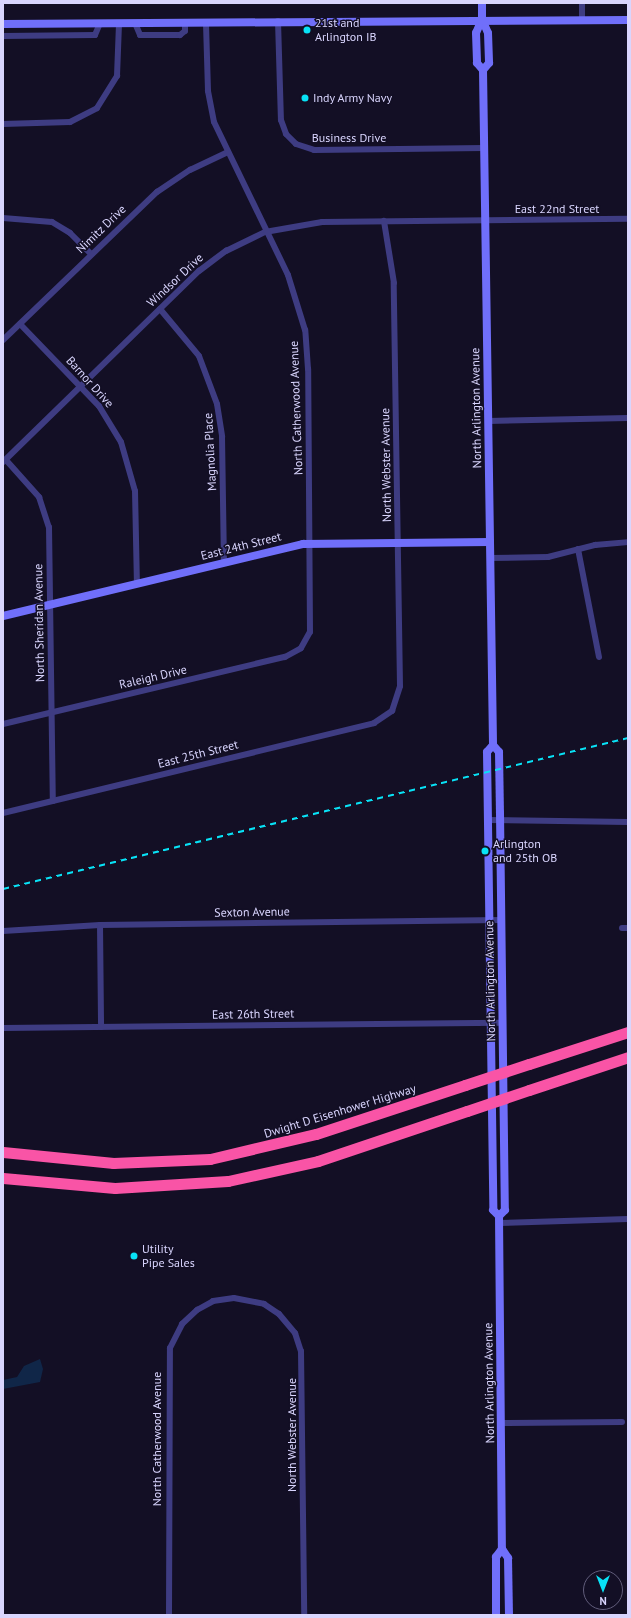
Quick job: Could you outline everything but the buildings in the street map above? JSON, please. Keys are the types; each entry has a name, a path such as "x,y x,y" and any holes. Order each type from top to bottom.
{"highway":[{"name":"Dwight D Eisenhower Highway","path":"3,1152 113,1163 210,1159 316,1134 628,1032"},
{"path":"3,1178 115,1188 228,1181 318,1161 628,1057"}],"main road":[{"name":"North Arlington Avenue","path":"482,3 482,19 488,33 489,63 483,70 493,745 499,752 502,920 505,1210 499,1219 502,1549 508,1558 509,1615"},
{"name":"North Arlington Avenue","path":"482,19 476,32 476,63 483,70"},
{"path":"3,24 482,19 628,20"},
{"name":"East 24th Street","path":"3,616 224,563 311,544 490,542"},
{"name":"North Arlington Avenue","path":"493,745 487,752 492,1210 499,1219"},
{"name":"North Arlington Avenue","path":"496,1615 496,1557 502,1549"}],"street":[{"path":"582,3 582,20"},
{"name":"Business Drive","path":"278,21 281,120 286,134 296,144 314,150 484,148"},
{"path":"135,23 140,35 180,35 185,31 185,22"},
{"name":"North Catherwood Avenue","path":"206,22 210,104 228,152 265,232 292,283 306,339 312,623 304,645"},
{"path":"3,36 95,35 100,23"},
{"path":"3,124 70,122 97,108 117,76 119,23"},
{"name":"Nimitz Drive","path":"3,340 157,192 190,170 228,152"},
{"path":"3,218 52,222 70,233 91,254"},
{"name":"East 22nd Street","path":"486,220 628,219"},
{"name":"Windsor Drive","path":"4,461 209,263 265,232 312,222 486,220"},
{"name":"North Webster Avenue","path":"384,221 394,283 400,686 394,708"},
{"name":"Magnolia Place","path":"160,309 199,356 218,404 222,437 224,563"},
{"name":"Barnor Drive","path":"20,324 81,386 113,426 132,474 137,584"},
{"path":"488,421 628,418"},
{"name":"North Sheridan Avenue","path":"4,461 37,494 46,514 50,605 53,801"},
{"path":"490,558 548,557 578,549 628,542"},
{"path":"578,549 599,658"},
{"name":"Raleigh Drive","path":"3,724 285,657 304,645"},
{"name":"East 25th Street","path":"3,813 374,723 394,708"},
{"path":"488,820 628,822"},
{"name":"Sexton Avenue","path":"3,931 100,925 502,920"},
{"path":"100,925 101,1027"},
{"name":"East 26th Street","path":"3,1028 502,1023"},
{"path":"499,1219 628,1219"},
{"name":"North Catherwood Avenue","path":"169,1615 169,1354 175,1334 190,1315 213,1301 230,1298"},
{"name":"North Webster Avenue","path":"230,1298 252,1300 280,1314 295,1333 301,1351 304,1615"},
{"path":"501,1423 622,1422"}],"water":[{"path":"40,1359 43,1369 40,1382 3,1389 3,1380 17,1377 24,1366"}],"railway":[{"path":"3,889 628,738"}],"place":[{"name":"21st and Arlington IB","path":"307,30"},
{"name":"Indy Army Navy","path":"305,98"},
{"name":"Arlington and 25th OB","path":"485,851"},
{"name":"Utility Pipe Sales","path":"134,1256"}]}
